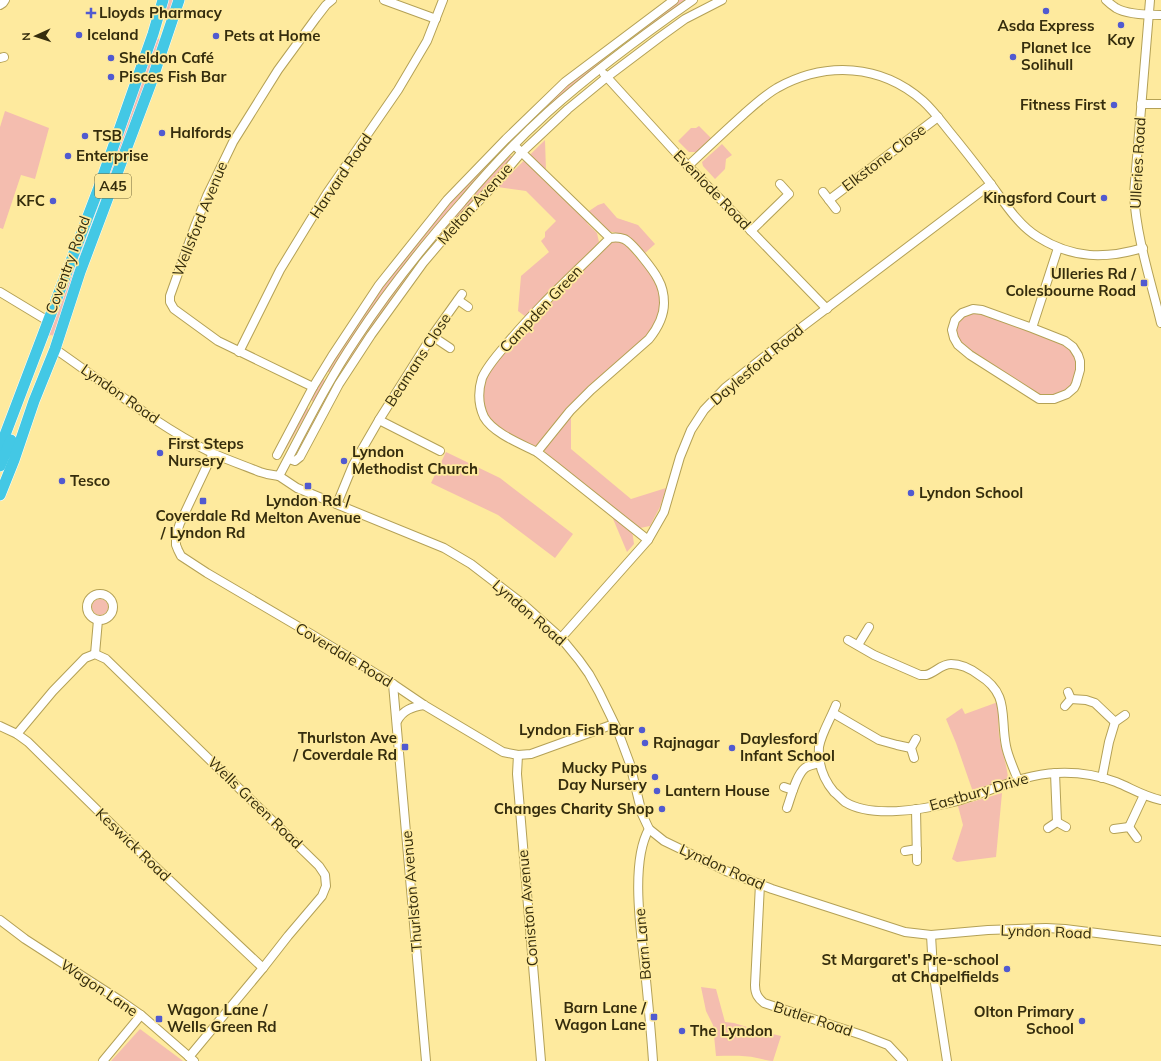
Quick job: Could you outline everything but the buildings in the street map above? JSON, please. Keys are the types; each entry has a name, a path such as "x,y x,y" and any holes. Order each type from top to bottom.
{"highway":[{"name":"Coventry Road","path":"0,448 98,190 153,34 163,0"},
{"name":"Coventry Road","path":"0,495 55,349 80,272 151,83 179,0"},
{"path":"0,466 43,355 46,350 55,349"}],"street":[{"path":"0,5 4,3 5,0"},
{"name":"Wellsford Avenue","path":"313,388 218,341 178,313 170,302 170,296 207,196 233,142 278,70 326,5 332,0"},
{"path":"384,0 436,19"},
{"name":"Harvard Road","path":"239,352 280,270 328,193 398,90 427,41 443,0"},
{"name":"Melton Avenue","path":"278,453 336,349 379,285 448,200 506,139 565,82 674,0"},
{"name":"Melton Avenue","path":"280,476 331,379 356,339 430,238 488,172 549,112 600,69 693,0"},
{"name":"Melton Avenue","path":"288,459 295,461 300,457 340,384 371,335 424,263 451,230 494,185 521,153 568,109 607,77 685,19 722,0"},
{"path":"1106,0 1116,9 1149,15 1161,15"},
{"name":"Ulleries Road","path":"1150,0 1134,194 1135,208 1143,248 1161,323"},
{"name":"Evenlode Road","path":"600,69 688,166 827,309"},
{"path":"688,166 758,102 776,89 811,74 839,70 852,70 884,76 924,101 1021,223 1037,237 1058,248 1094,256 1116,255 1143,248"},
{"path":"1141,104 1161,104"},
{"name":"Elkstone Close","path":"829,200 938,117"},
{"path":"514,145 610,238 617,237 626,240 637,251 658,279 664,302 662,315 649,339 591,390 570,411 537,452"},
{"path":"751,230 789,194 780,184"},
{"name":"Daylesford Road","path":"562,638 648,540 664,512 680,457 691,430 704,410 725,388 794,333 991,184"},
{"name":"Elkstone Close","path":"823,192 836,209"},
{"name":"Campden Green","path":"610,238 520,327 499,353 483,377 479,390 479,400 480,407 485,418 492,426 506,436 537,452 648,540"},
{"path":"1032,328 1058,248"},
{"path":"0,292 48,321"},
{"name":"Beamans Close","path":"337,504 353,465 379,420 432,336 460,297 468,307"},
{"path":"973,308 1032,328 1065,340 1073,347 1080,362 1080,370 1074,388 1067,394 1054,400 1039,399 970,355 958,345 952,330 955,320 962,313 973,308"},
{"path":"432,336 450,348"},
{"name":"Lyndon Road","path":"55,349 152,417 213,453 260,472 280,476 296,488 444,548 471,564 527,607 562,638 589,674 614,724 630,764 642,814 650,829 664,841 726,871 772,889 905,932 931,936 988,930 1040,928 1065,929 1161,941"},
{"path":"322,373 331,379"},
{"path":"306,401 315,408"},
{"name":"Beamans Close","path":"379,420 440,451"},
{"name":"Coverdale Road","path":"213,453 180,523 176,536 176,545 181,556 503,752 518,755 530,754 614,724"},
{"path":"17,734 84,658 95,654 98,620"},
{"path":"858,645 869,627"},
{"path":"848,640 874,656 920,675 926,675 942,666 950,664 964,666 974,671 992,684 996,689 1001,702 1006,747 1018,780"},
{"name":"Wells Green Road","path":"95,654 106,659 314,860 325,875 326,886 322,896 288,936 192,1059"},
{"name":"Thurlston Avenue","path":"393,684 426,1061"},
{"path":"1065,706 1069,695 1095,702 1115,722"},
{"path":"397,721 400,715 406,710 424,705"},
{"name":"Eastbury Drive","path":"836,705 820,742 820,763 822,772 832,790 845,802 866,810 888,811 916,809 949,803 1018,780 1055,773 1080,773 1102,778 1144,795 1161,800"},
{"path":"833,713 879,740 911,748"},
{"path":"1102,778 1115,722 1125,715"},
{"name":"Keswick Road","path":"0,726 17,734 28,742 151,863 263,968"},
{"path":"914,758 911,748 916,739"},
{"name":"Coniston Avenue","path":"518,755 517,774 541,1061"},
{"path":"787,808 797,779 804,768 820,763"},
{"path":"1055,773 1057,822"},
{"path":"784,787 793,790"},
{"path":"1129,827 1144,795"},
{"path":"916,809 917,861"},
{"path":"1057,822 1066,827"},
{"path":"1048,828 1057,822"},
{"path":"1114,828 1129,827"},
{"path":"1129,827 1137,838"},
{"name":"Barn Lane","path":"650,829 646,835 640,859 639,891 653,1061"},
{"path":"905,850 917,849"},
{"name":"Butler Road","path":"760,884 755,990 759,999 764,1003 888,1045 903,1061"},
{"name":"Wagon Lane","path":"0,920 24,939 122,1001 192,1059"},
{"path":"931,936 934,970 947,1061"},
{"path":"103,1061 141,1016"}],"shaded area":[{"path":"169,0 175,0 169,18 164,17 159,32 158,31"},
{"path":"679,0 687,0 619,47 515,137 428,234 393,279 330,372 327,372 378,291 447,206 524,125 583,71"},
{"path":"166,24 55,336 51,335 46,337 155,38 160,39"},
{"path":"5,111 49,128 35,179 21,175 3,229 0,228 0,127"},
{"path":"699,126 711,138 697,152 689,152 678,141 691,128 696,128"},
{"path":"545,140 546,171 586,213 604,203 617,218 638,225 655,244 644,254 632,240 623,234 607,231 592,218 587,223 597,233 599,242 526,317 518,311 521,276 549,252 541,241 545,237 545,232 556,221 526,191 497,187"},
{"path":"722,144 732,155 726,159 725,169 715,179 703,166 702,162"},
{"path":"510,156 513,157 453,224 419,266 296,456 294,455 346,360 396,287 467,200"},
{"path":"614,241 624,243 654,278 660,294 660,314 653,329 539,445 528,445 506,434 487,414 483,401 485,379 501,354 610,243"},
{"path":"972,312 984,313 1067,346 1076,357 1078,371 1069,389 1052,396 1040,396 966,348 958,341 956,328 958,322 966,314"},
{"path":"324,379 325,382 313,402 311,399 321,380"},
{"path":"306,406 308,411 286,449 283,447"},
{"path":"571,415 571,449 631,499 666,488 660,507 650,526 640,528 547,457 545,449"},
{"path":"446,452 500,478 573,534 555,558 498,515 431,483"},
{"path":"611,514 632,530 634,544 627,552"},
{"path":"97,599 103,599 108,604 106,613 103,615 97,615 92,610 92,604"},
{"path":"998,702 999,735 1008,778 973,792 946,719 962,708 965,714"},
{"path":"1002,793 996,857 957,862 952,859 963,825 958,806"},
{"path":"701,987 716,989 725,1022 734,1023 781,1036 773,1061 747,1056 716,1056 713,1025 706,1011"},
{"path":"140,1029 183,1061 111,1061"}],"place":[{"name":"Asda Express","path":"1046,11"},
{"name":"Lloyds Pharmacy","path":"91,13"},
{"name":"Kay","path":"1121,25"},
{"name":"Iceland","path":"79,35"},
{"name":"Pets at Home","path":"216,36"},
{"name":"Planet Ice Solihull","path":"1013,57"},
{"name":"Sheldon Café","path":"111,58"},
{"name":"Pisces Fish Bar","path":"111,77"},
{"name":"Fitness First","path":"1114,105"},
{"name":"Halfords","path":"162,133"},
{"name":"TSB","path":"85,136"},
{"name":"Enterprise","path":"68,156"},
{"name":"Kingsford Court","path":"1104,198"},
{"name":"KFC","path":"53,201"},
{"name":"Ulleries Rd / Colesbourne Road","path":"1144,283"},
{"name":"First Steps Nursery","path":"160,453"},
{"name":"Lyndon Methodist Church","path":"344,461"},
{"name":"Tesco","path":"62,481"},
{"name":"Lyndon Rd / Melton Avenue","path":"308,486"},
{"name":"Lyndon School","path":"911,493"},
{"name":"Coverdale Rd / Lyndon Rd","path":"203,501"},
{"name":"Lyndon Fish Bar","path":"642,730"},
{"name":"Rajnagar","path":"645,743"},
{"name":"Thurlston Ave / Coverdale Rd","path":"405,747"},
{"name":"Daylesford Infant School","path":"732,748"},
{"name":"Mucky Pups Day Nursery","path":"655,777"},
{"name":"Lantern House","path":"657,791"},
{"name":"Changes Charity Shop","path":"662,809"},
{"name":"St Margaret's Pre-school at Chapelfields","path":"1007,969"},
{"name":"Barn Lane / Wagon Lane","path":"654,1017"},
{"name":"Wagon Lane / Wells Green Rd","path":"159,1019"},
{"name":"Olton Primary School","path":"1082,1021"},
{"name":"The Lyndon","path":"682,1031"}]}
